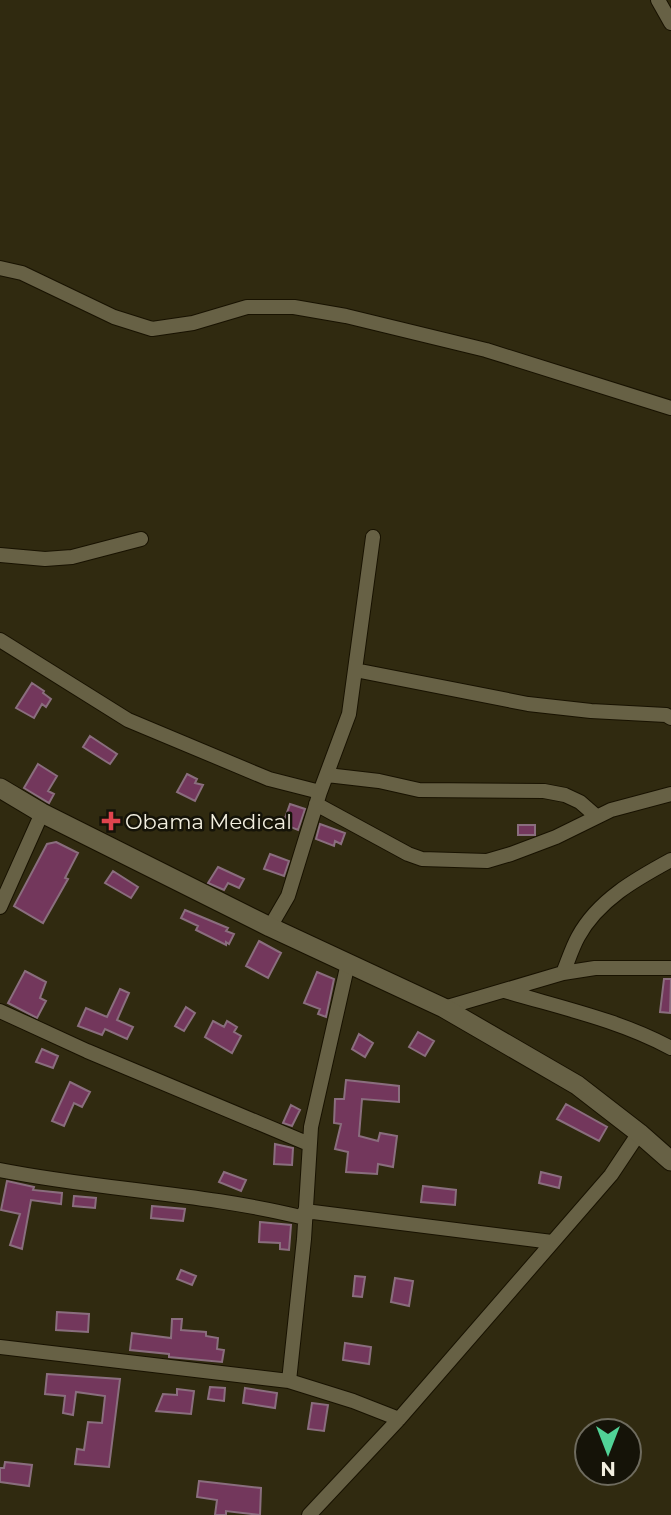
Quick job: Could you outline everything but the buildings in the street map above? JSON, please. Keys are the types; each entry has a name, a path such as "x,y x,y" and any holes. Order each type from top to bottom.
{"street":[{"path":"658,0 671,23"},
{"path":"0,268 22,273 114,317 152,329 193,323 247,307 294,307 346,316 486,350 671,408"},
{"path":"270,927 288,896 318,798 349,714 373,537"},
{"path":"0,555 45,559 72,557 142,540"},
{"path":"0,640 128,720 318,798 408,854 422,859 487,861 574,829 596,816 671,793"},
{"path":"355,670 528,704 591,712 666,715 671,718"},
{"path":"327,775 379,781 419,790 544,791 565,795 580,802 596,816"},
{"path":"0,788 42,813 270,927 444,1009 577,1085 671,1161"},
{"path":"0,907 42,813"},
{"path":"563,972 578,936 592,917 628,885 671,860"},
{"path":"289,1381 311,1127 348,963"},
{"path":"444,1009 563,972 595,968 671,968"},
{"path":"505,991 619,1024 671,1048"},
{"path":"0,1011 87,1052 309,1144"},
{"path":"309,1515 399,1419 611,1175 639,1133"},
{"path":"0,1170 305,1215 552,1242"},
{"path":"0,1347 289,1381 399,1419"}],"place":[{"name":"Obama Medical","path":"111,821"}]}
